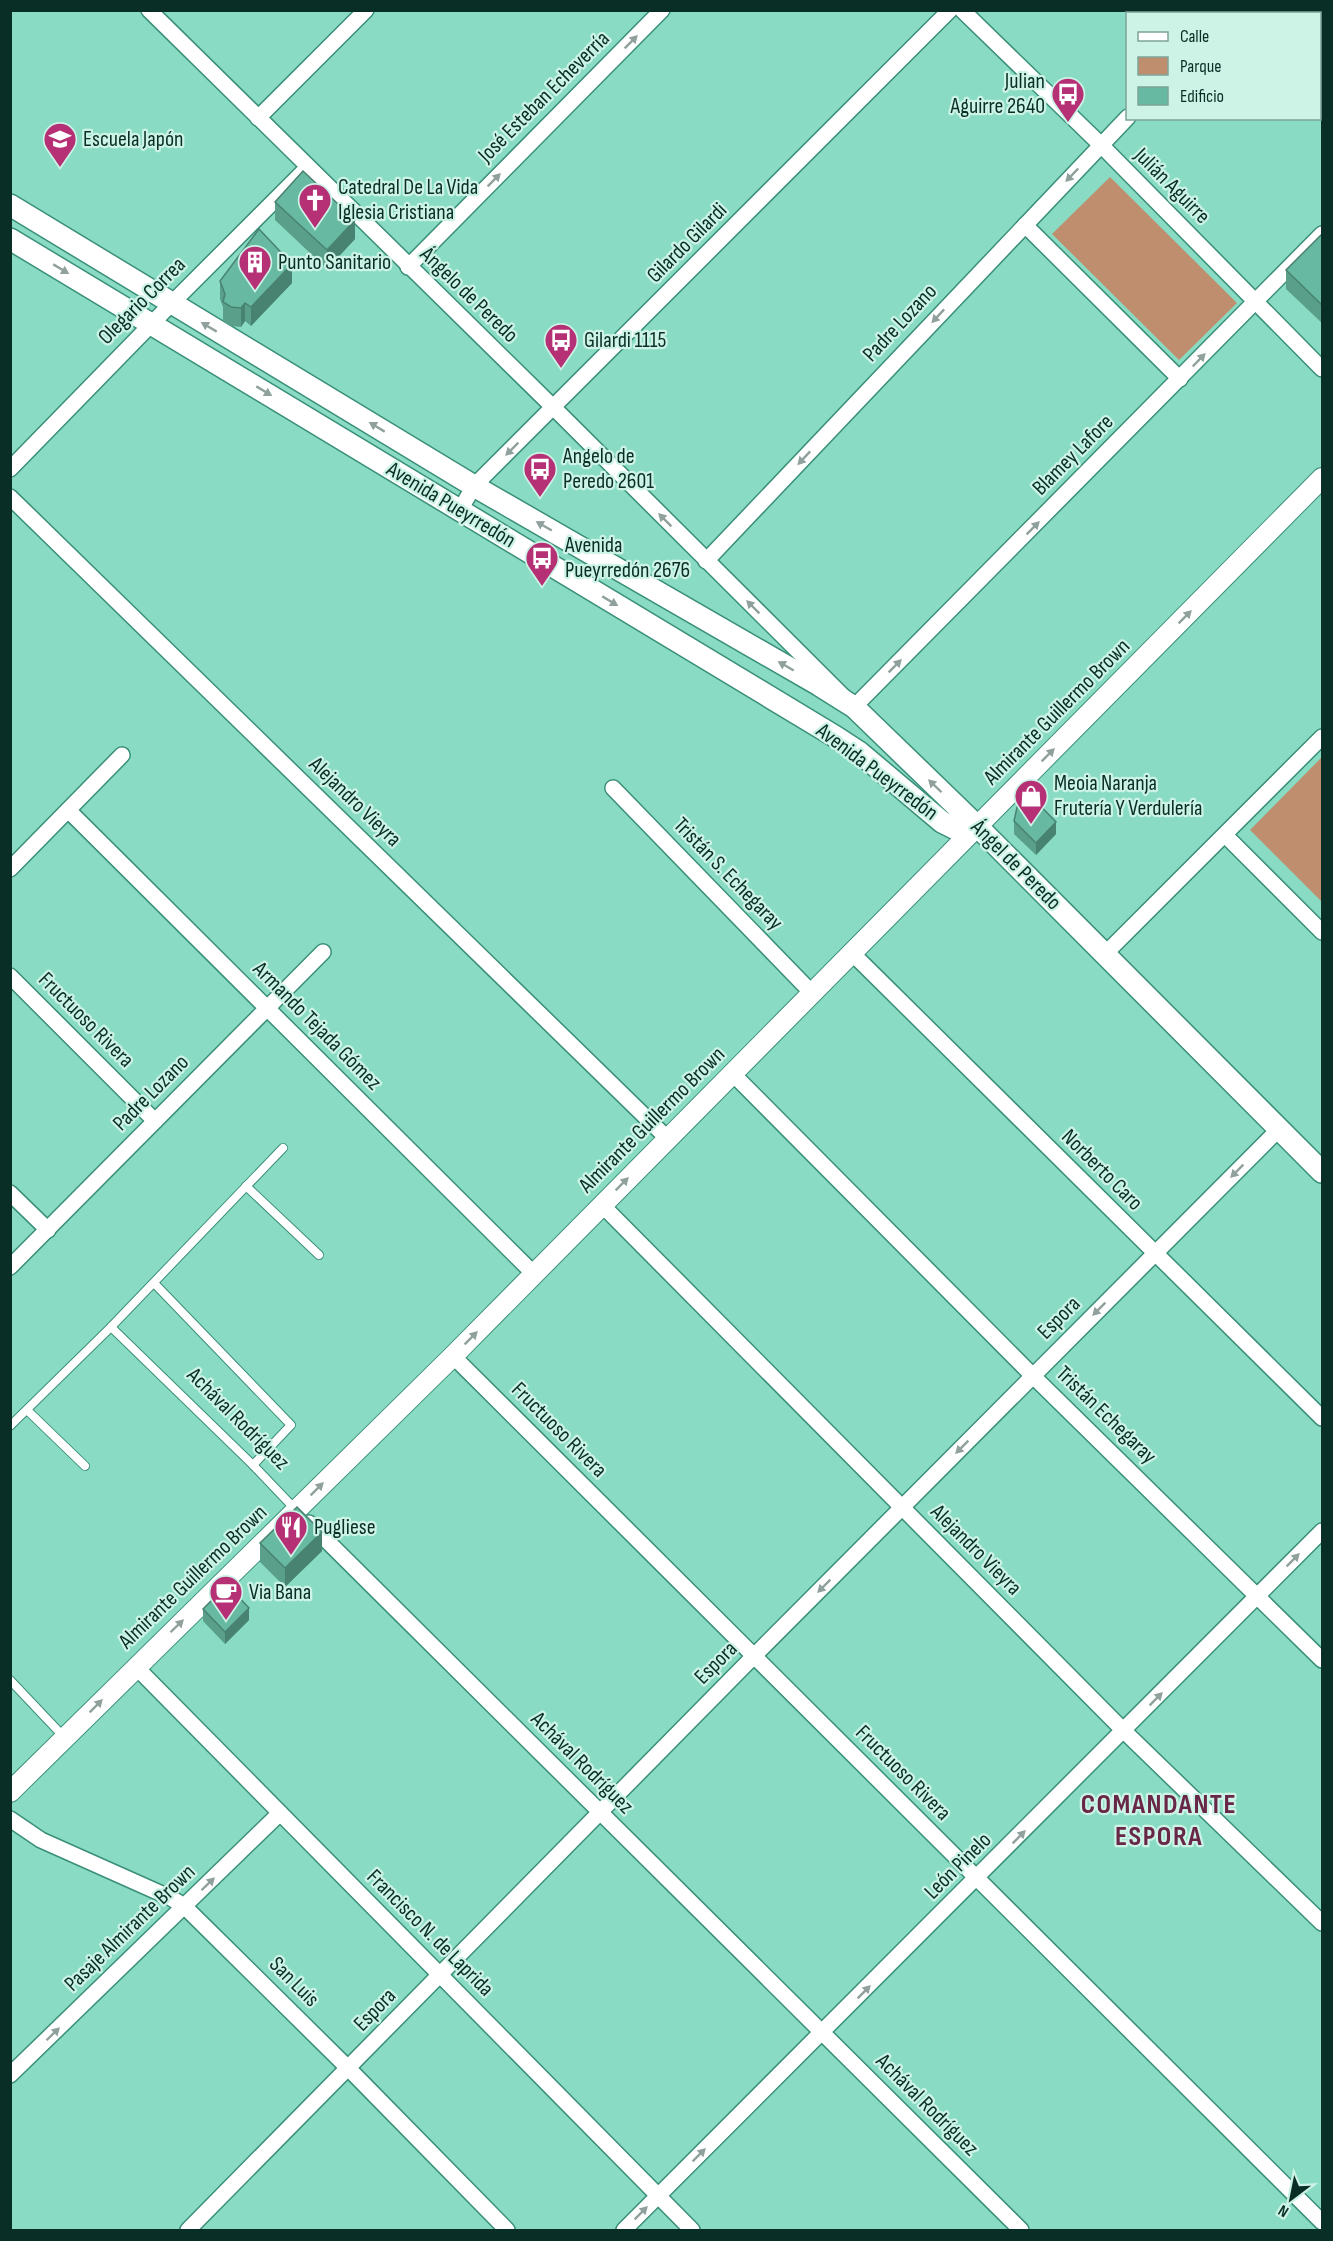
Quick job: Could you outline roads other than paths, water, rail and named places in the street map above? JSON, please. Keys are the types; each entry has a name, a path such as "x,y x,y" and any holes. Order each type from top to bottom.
{"main road":[{"name":"Avenida Pueyrredón","path":"10,205 474,486 819,685 854,708"},
{"name":"Avenida Pueyrredón","path":"10,239 836,737 859,752 942,822 956,829 977,826"},
{"name":"Ángel de Peredo","path":"854,708 977,826 1278,1130 1323,1172"}],"street":[{"name":"Ángelo de Peredo","path":"149,10 554,408 706,561"},
{"path":"258,118 366,10"},
{"name":"José Esteban Echeverría","path":"408,267 662,10"},
{"name":"Gilardo Gilardi","path":"460,510 474,486 950,10"},
{"name":"Julián Aguirre","path":"962,10 1101,145 1323,369"},
{"name":"Padre Lozano","path":"706,561 1126,119"},
{"name":"Olegario Correa","path":"10,469 308,167"},
{"path":"1025,225 1180,379"},
{"name":"Blamey Lafore","path":"854,708 1323,234"},
{"name":"Almirante Guillermo Brown","path":"10,1792 453,1356 811,992 1323,478"},
{"name":"Alejandro Vieyra","path":"10,497 667,1138"},
{"name":"Ángel de Peredo","path":"706,561 854,708"},
{"path":"1104,955 1323,737"},
{"path":"10,869 122,755"},
{"name":"Tristán S. Echegaray","path":"613,788 811,992"},
{"name":"Armando Tejada Gómez","path":"68,810 534,1274"},
{"path":"1225,835 1323,932"},
{"name":"Padre Lozano","path":"10,1267 323,952"},
{"name":"Norberto Caro","path":"852,953 1154,1254 1323,1418"},
{"name":"Fructuoso Rivera","path":"10,976 155,1121"},
{"name":"Tristán Echegaray","path":"732,1073 1033,1376 1323,1660"},
{"name":"Espora","path":"188,2230 754,1656 1278,1130"},
{"path":"10,1193 48,1230"},
{"name":"Alejandro Vieyra","path":"602,1205 1124,1731 1323,1923"},
{"name":"Fructuoso Rivera","path":"453,1356 1323,2223"},
{"name":"Achával Rodríguez","path":"296,1510 1021,2230"},
{"name":"León Pinelo","path":"624,2230 1323,1531"},
{"name":"Francisco N. de Laprida","path":"136,1666 692,2230"},
{"name":"Pasaje Almirante Brown","path":"10,2074 280,1813"},
{"name":"San Luis","path":"10,1819 41,1840 171,1898 184,1906 507,2230"}],"lane":[{"path":"10,1426 111,1327 283,1148"},
{"path":"246,1186 319,1255"},
{"path":"154,1283 291,1425 253,1465"},
{"name":"Achával Rodríguez","path":"111,1327 296,1510"},
{"path":"27,1410 85,1466"},
{"path":"10,1680 65,1738"}],"place":[{"name":"Julian Aguirre 2640","path":"1068,123"},
{"name":"Escuela Japón","path":"60,168"},
{"name":"Catedral De La Vida Iglesia Cristiana","path":"315,229"},
{"name":"Punto Sanitario","path":"255,291"},
{"name":"Gilardi 1115","path":"561,369"},
{"name":"Angelo de Peredo 2601","path":"540,498"},
{"name":"Avenida Pueyrredón 2676","path":"542,587"},
{"name":"Meoia Naranja Frutería Y Verdulería","path":"1031,825"},
{"name":"Pugliese","path":"291,1556"},
{"name":"Via Bana","path":"226,1621"}],"district":[{"name":"COMANDANTE ESPORA","path":"1159,1820"}]}
